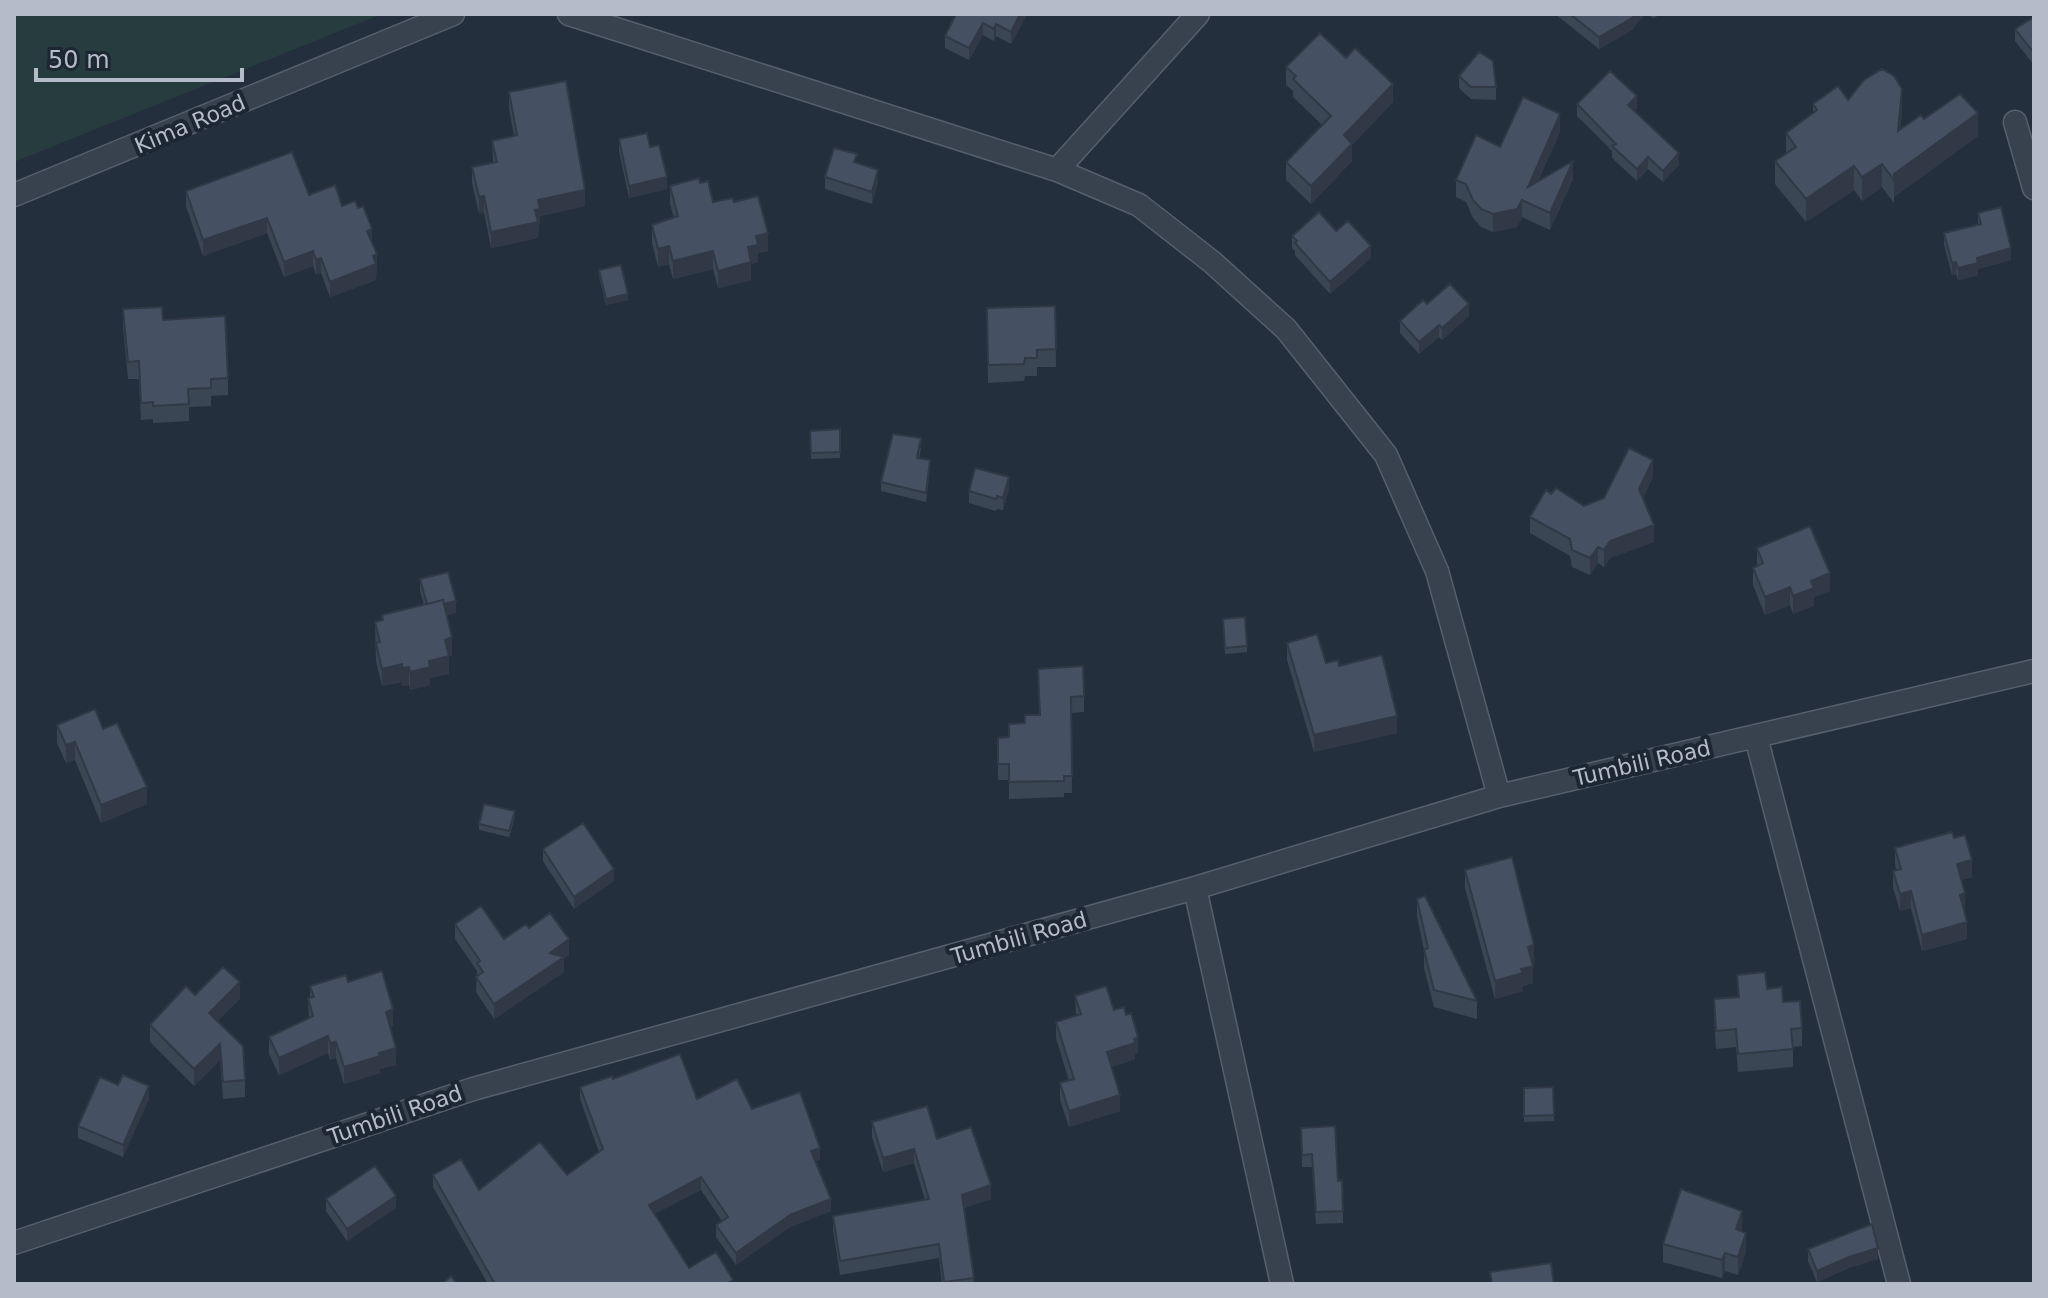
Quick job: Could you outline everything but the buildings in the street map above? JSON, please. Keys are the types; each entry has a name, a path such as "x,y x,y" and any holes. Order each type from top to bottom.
{"street":[{"name":"Kima Road","path":"14,195 453,14"},
{"path":"569,14 1057,170 1139,205 1212,262 1286,329 1386,455 1437,571 1499,796"},
{"path":"1057,170 1198,14"},
{"path":"2015,122 2034,188"},
{"name":"Tumbili Road","path":"14,1243 473,1089 1195,888 1499,796 2034,671"},
{"path":"1756,737 1899,1284"},
{"path":"1195,888 1282,1284"}],"green space":[{"path":"14,14 382,14 14,162"}]}
